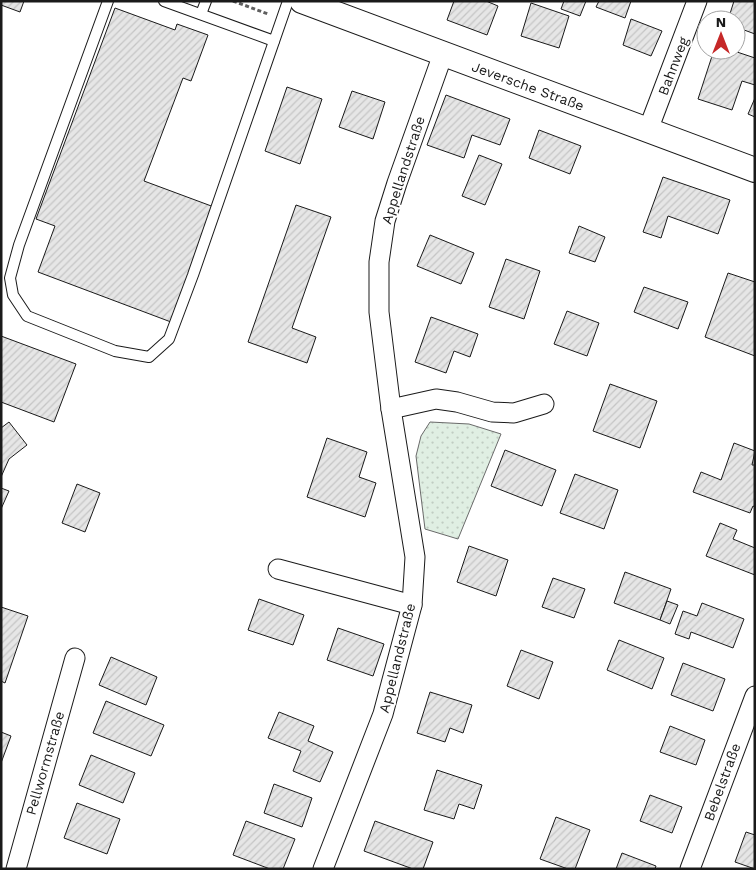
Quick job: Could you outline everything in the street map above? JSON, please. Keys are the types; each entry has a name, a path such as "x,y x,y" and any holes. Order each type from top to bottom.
{"street":[{"name":"Jeversche Straße","path":"302,1 755,170"},
{"name":"Bahnweg","path":"648,130 697,1"},
{"name":"Appellandstraße","path":"323,869 383,714 412,605 415,557 379,312 378,262 385,221 396,183 443,54"},
{"path":"392,409 436,399 457,402 492,412 514,413 544,404"},
{"path":"278,570 412,605"},
{"name":"Pellwormstraße","path":"16,869 75,658"},
{"name":"Bebelstraße","path":"690,869 755,696"}],"lane":[{"path":"108,1 19,245 10,278 13,295 27,316 115,351 148,357 169,339 288,1"},
{"path":"164,1 274,41"},
{"path":"201,14 206,1"}],"green space":[{"path":"430,422 469,424 501,434 458,539 425,529 416,456 421,436"}],"building":[{"path":"1,1 24,1 20,12 1,5"},
{"path":"454,1 486,1 498,6 487,35 447,20"},
{"path":"564,1 586,1 580,16 561,9"},
{"path":"599,1 631,1 625,18 596,7"},
{"path":"734,1 755,1 755,34 746,31 746,10 731,10"},
{"path":"531,3 569,16 559,48 521,36"},
{"path":"115,8 175,30 177,24 208,35 191,81 183,78 144,181 214,207 171,322 38,272 55,226 36,219"},
{"path":"631,19 662,31 651,56 623,45"},
{"path":"746,55 755,58 755,85 742,81 732,110 698,99 711,60 746,60"},
{"path":"287,87 322,99 300,164 265,151"},
{"path":"352,91 385,102 373,139 339,127"},
{"path":"446,95 510,119 500,145 472,135 464,158 427,145"},
{"path":"755,98 755,117 748,114"},
{"path":"539,130 581,146 570,174 529,158"},
{"path":"479,155 502,164 485,205 462,196"},
{"path":"663,177 730,200 718,234 668,216 661,238 643,232"},
{"path":"296,205 331,217 292,328 316,337 307,363 248,342"},
{"path":"579,226 605,237 595,262 569,253"},
{"path":"430,235 474,253 461,284 417,266"},
{"path":"506,259 540,271 524,319 489,307"},
{"path":"728,273 755,282 755,356 705,337"},
{"path":"644,287 688,302 678,329 634,312"},
{"path":"567,311 599,323 587,356 554,344"},
{"path":"431,317 478,334 470,357 454,351 446,373 415,362"},
{"path":"1,336 76,364 54,422 1,402"},
{"path":"610,384 657,401 640,448 593,431"},
{"path":"9,422 27,445 9,459 1,477 1,428"},
{"path":"327,438 367,452 359,477 376,483 365,517 307,497"},
{"path":"734,443 755,451 752,465 755,465 755,507 753,506 750,513 693,492 701,472 721,480"},
{"path":"505,450 556,470 542,506 491,486"},
{"path":"575,474 618,490 604,529 560,513"},
{"path":"77,484 100,493 85,532 62,523"},
{"path":"1,488 9,491 1,509"},
{"path":"720,523 737,530 733,539 755,548 755,575 706,556"},
{"path":"469,546 508,560 496,596 457,582"},
{"path":"625,572 671,589 660,620 614,603"},
{"path":"553,578 585,589 574,618 542,607"},
{"path":"259,599 304,615 293,645 248,630"},
{"path":"667,601 678,605 670,624 660,620"},
{"path":"702,603 744,619 733,648 691,632 689,639 675,634 683,611 697,616"},
{"path":"1,607 28,616 5,683 1,681"},
{"path":"338,628 384,644 373,676 327,660"},
{"path":"619,640 664,658 652,689 607,670"},
{"path":"521,650 553,662 539,699 507,686"},
{"path":"111,657 157,677 146,705 99,685"},
{"path":"683,663 725,679 713,711 671,695"},
{"path":"430,692 472,705 463,733 450,728 445,742 417,733"},
{"path":"106,701 164,725 151,756 93,733"},
{"path":"279,712 314,726 308,741 333,752 320,782 293,771 301,751 268,738"},
{"path":"670,726 705,740 696,765 660,752"},
{"path":"1,732 11,736 1,763"},
{"path":"91,755 135,773 123,803 79,785"},
{"path":"437,770 482,785 474,809 459,804 454,819 424,810"},
{"path":"274,784 312,798 302,827 264,813"},
{"path":"650,795 682,807 672,833 640,821"},
{"path":"77,803 120,819 107,854 64,838"},
{"path":"556,817 590,830 575,869 568,869 540,859"},
{"path":"246,821 295,839 283,869 270,869 233,855"},
{"path":"375,821 433,842 423,869 413,869 364,851"},
{"path":"746,832 755,835 755,869 735,862"},
{"path":"622,853 656,866 655,869 616,869"}]}
